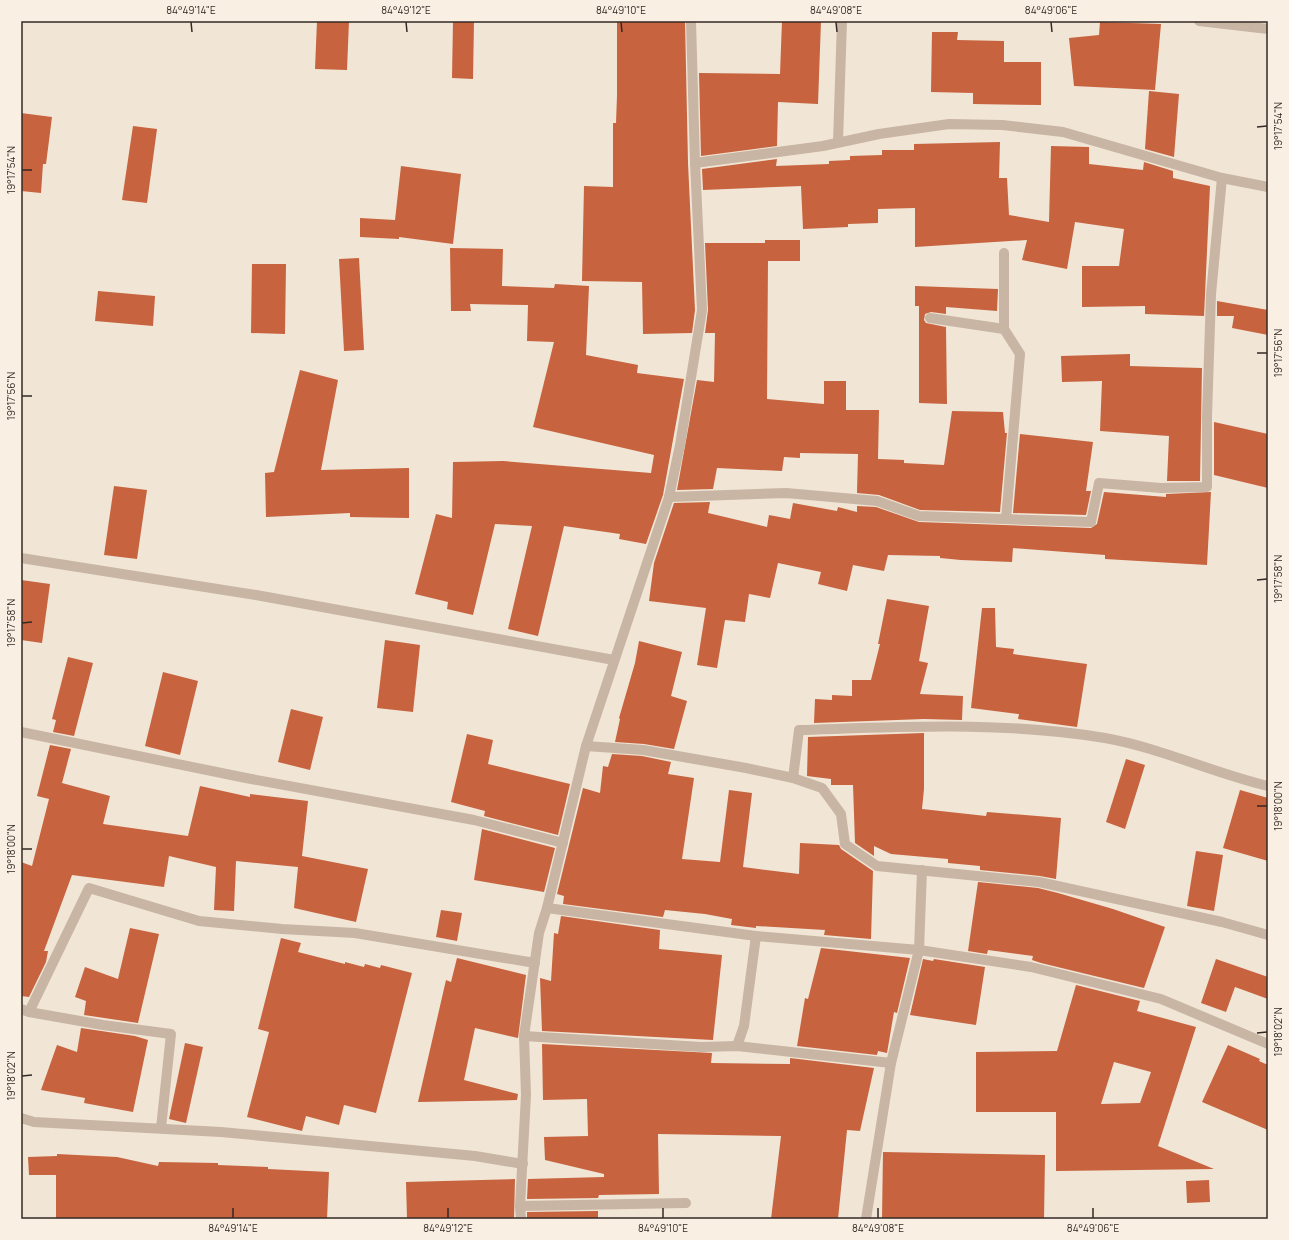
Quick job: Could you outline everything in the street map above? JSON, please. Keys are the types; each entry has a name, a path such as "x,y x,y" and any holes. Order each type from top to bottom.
{"street":[{"path":"521,1219 520,1206 526,1095 524,1036 539,933 547,908 586,746 669,497 680,445 702,310 695,163 691,21"},
{"path":"838,142 842,21"},
{"path":"1199,21 1268,29"},
{"path":"695,163 823,146 879,134 949,124 1002,125 1063,132 1222,178 1268,186"},
{"path":"669,497 786,493 877,501 919,516 1091,522 1099,483 1161,488 1207,487 1207,416 1211,294 1222,178"},
{"path":"1004,253 1004,329 1020,354 1006,519"},
{"path":"930,318 1004,329"},
{"path":"21,558 256,595 614,660"},
{"path":"793,778 799,730 966,726 1063,732 1106,738 1162,752 1268,786"},
{"path":"21,732 246,778 474,820 563,843"},
{"path":"586,746 643,750 793,778 822,788 841,814 845,844 877,866 1039,882 1222,922 1268,935"},
{"path":"866,1219 891,1063 919,950 922,870"},
{"path":"161,1128 172,1034 103,1025 25,1010 89,888 199,921 282,929 355,932 535,962"},
{"path":"547,908 756,936 919,950 1031,967 1161,999 1268,1044"},
{"path":"737,1046 744,1026 756,936"},
{"path":"524,1036 701,1047 737,1046 891,1063"},
{"path":"21,1118 34,1122 221,1132 467,1155 523,1164"},
{"path":"520,1206 686,1203"}],"building":[{"path":"317,21 349,21 347,70 315,69"},
{"path":"453,21 474,21 473,79 452,78"},
{"path":"617,21 685,21 688,163 695,310 692,333 643,334 642,282 582,281 584,186 613,187 613,123 616,123 617,96"},
{"path":"782,21 821,21 818,104 778,102 777,146 701,156 699,73 780,74"},
{"path":"1100,22 1161,24 1155,90 1074,86 1069,38 1099,35"},
{"path":"932,32 958,32 957,40 1004,41 1004,62 1041,62 1041,105 973,104 973,93 931,92"},
{"path":"1149,91 1179,94 1174,157 1145,149"},
{"path":"21,113 52,117 46,164 43,164 41,193 21,191"},
{"path":"133,126 157,129 147,203 122,200"},
{"path":"1000,142 999,178 1007,178 1009,215 1049,222 1051,146 1089,147 1089,164 1143,170 1144,162 1173,171 1173,178 1210,186 1204,316 1145,314 1145,306 1082,307 1082,266 1119,266 1124,229 1075,222 1067,269 1022,260 1027,240 915,247 915,208 878,209 878,223 848,224 848,227 803,229 801,186 703,190 702,169 777,159 776,166 829,164 829,161 850,160 850,156 882,155 882,150 914,150 914,144"},
{"path":"401,166 461,174 453,244 399,237 399,239 360,237 360,218 395,220"},
{"path":"765,240 800,240 800,261 768,261 767,399 824,404 824,381 846,381 846,410 879,410 878,459 904,460 904,463 944,465 952,411 1003,412 1005,433 1007,433 1000,512 920,510 879,495 857,493 858,454 800,453 800,458 784,457 782,471 717,468 713,489 677,490 697,380 714,382 715,333 705,333 708,310 705,243 765,243"},
{"path":"450,248 503,249 502,286 554,288 555,284 589,286 586,355 638,365 637,373 684,379 663,495 646,544 619,539 620,534 564,526 538,636 508,629 532,526 495,524 473,615 447,609 448,602 415,594 436,514 452,518 453,462 503,461 651,473 654,455 533,427 554,342 527,341 528,305 470,304 471,311 451,311"},
{"path":"359,258 364,350 344,351 339,259"},
{"path":"252,264 286,264 285,334 251,333"},
{"path":"915,286 998,289 997,311 946,307 946,314 931,312 925,314 924,320 926,323 946,327 947,404 919,403 919,306 915,306"},
{"path":"98,291 155,296 153,326 95,321"},
{"path":"1217,301 1268,310 1268,335 1232,328 1234,316 1217,316"},
{"path":"1130,354 1130,366 1202,368 1200,481 1167,481 1169,436 1100,431 1102,381 1062,382 1061,356"},
{"path":"300,370 338,380 321,470 409,468 409,518 350,517 350,513 266,517 265,473 274,472"},
{"path":"1214,422 1268,434 1268,488 1214,475"},
{"path":"1020,434 1093,442 1086,491 1091,491 1086,515 1013,513"},
{"path":"114,486 147,490 137,559 104,555"},
{"path":"1104,492 1166,497 1166,494 1211,492 1207,565 1105,559 1105,555 1013,548 1012,562 961,560 940,558 940,556 888,555 884,571 853,565 847,591 818,584 821,572 778,563 770,598 749,594 745,622 725,620 717,668 697,665 706,608 649,601 654,563 674,503 710,502 708,513 767,527 769,515 790,519 793,503 837,511 838,507 857,512 857,506 876,507 919,522 1091,528 1097,524"},
{"path":"21,580 50,584 42,643 21,640"},
{"path":"887,599 929,606 919,661 928,663 920,694 963,696 962,720 924,719 814,723 815,699 832,700 832,695 852,696 852,680 871,680 880,644 878,644"},
{"path":"982,608 995,608 996,647 1014,649 1013,654 1087,664 1077,727 1018,719 1019,714 971,708"},
{"path":"385,640 420,645 413,712 377,708"},
{"path":"639,641 682,652 671,696 687,701 674,749 644,744 615,742 619,718 635,663"},
{"path":"68,657 93,663 74,736 53,732 56,720 52,719"},
{"path":"163,672 198,681 180,755 145,746"},
{"path":"291,709 323,717 310,770 278,762"},
{"path":"924,733 924,789 922,809 986,816 987,812 1061,818 1056,879 980,870 980,866 948,863 948,859 891,854 874,846 874,856 855,843 853,785 831,785 831,779 807,776 808,737"},
{"path":"467,734 493,740 488,764 570,784 558,835 484,816 485,811 451,802"},
{"path":"50,745 71,749 62,783 110,796 103,824 188,836 200,786 250,797 250,794 308,801 302,856 368,869 356,922 294,908 298,867 236,861 234,911 214,910 216,867 169,856 164,887 72,875 44,951 48,951 46,962 29,997 21,996 21,862 32,866 49,799 37,796"},
{"path":"612,754 642,756 671,762 668,774 694,778 682,859 720,862 729,790 752,793 743,867 799,874 800,843 839,845 841,849 873,871 871,939 824,935 825,930 756,926 756,928 731,925 732,919 705,914 665,910 663,917 563,904 564,896 557,894 583,788 600,793 603,766 608,767"},
{"path":"1126,759 1145,765 1125,829 1106,822"},
{"path":"1240,790 1268,798 1268,861 1223,848"},
{"path":"482,829 555,848 544,892 474,880"},
{"path":"1196,851 1223,855 1214,911 1187,906"},
{"path":"978,882 1038,888 1113,909 1165,927 1144,988 1041,963 1032,960 1033,956 988,950 987,954 968,951"},
{"path":"441,910 462,913 457,941 436,937"},
{"path":"561,916 660,930 659,949 722,955 713,1040 542,1031 540,978 551,981 554,933 558,934"},
{"path":"130,928 159,934 138,1023 84,1015 86,1001 75,997 85,967 118,979"},
{"path":"281,938 301,943 298,952 345,964 345,962 364,967 365,964 380,968 381,965 412,973 376,1113 344,1105 339,1125 306,1116 302,1131 247,1117 269,1032 258,1029"},
{"path":"821,948 910,958 897,1013 894,1012 887,1053 878,1051 877,1055 797,1046 805,998 808,999"},
{"path":"457,958 526,975 518,1038 475,1028 464,1080 518,1094 517,1100 418,1102 446,980 451,982"},
{"path":"923,959 933,961 934,959 985,967 976,1025 910,1015"},
{"path":"1216,959 1268,977 1268,999 1235,987 1226,1012 1201,1003"},
{"path":"1076,985 1140,1001 1137,1011 1196,1027 1158,1146 1214,1169 1056,1171 1056,1112 976,1112 976,1052 1057,1051","holes":["1114,1062 1151,1072 1140,1103 1101,1104"]},
{"path":"81,1028 135,1036 148,1040 133,1112 84,1103 85,1098 41,1090 57,1045 77,1052"},
{"path":"185,1043 203,1047 186,1123 169,1119"},
{"path":"542,1044 712,1053 711,1063 790,1064 790,1058 874,1068 860,1131 847,1130 838,1219 771,1219 781,1136 658,1134 659,1194 599,1195 598,1198 527,1199 528,1179 604,1177 604,1174 545,1160 544,1137 588,1136 587,1099 543,1100"},
{"path":"1228,1045 1260,1059 1259,1061 1268,1065 1268,1130 1202,1102"},
{"path":"883,1152 1045,1155 1044,1219 882,1219"},
{"path":"57,1154 117,1157 158,1166 159,1162 218,1163 218,1165 329,1172 327,1219 56,1219 56,1175 29,1175 28,1157 57,1156"},
{"path":"515,1179 514,1219 407,1219 406,1182"},
{"path":"1209,1180 1210,1202 1187,1203 1186,1181"},
{"path":"598,1211 598,1219 527,1219 527,1212"}]}
